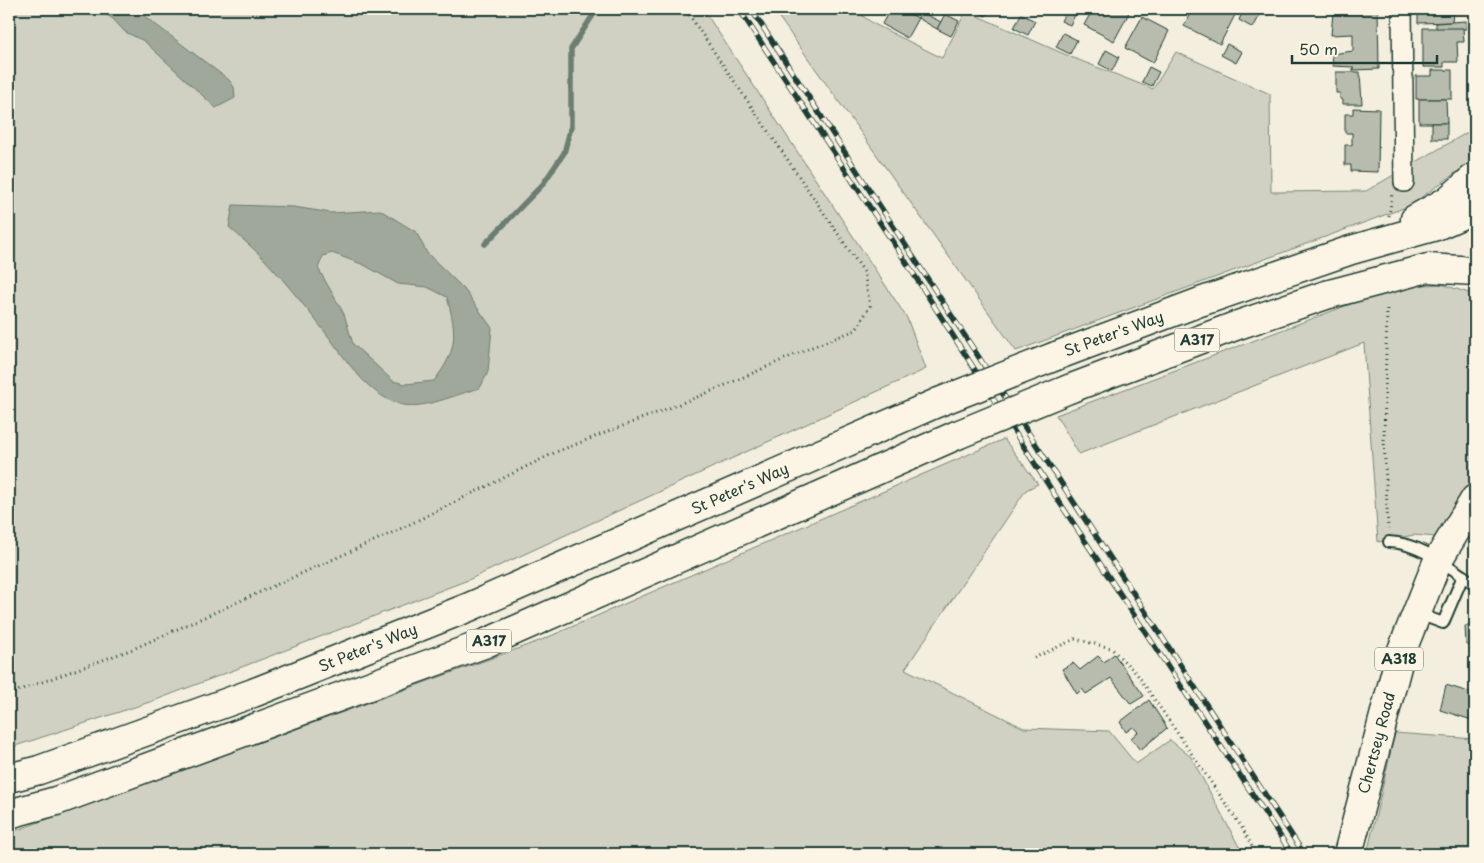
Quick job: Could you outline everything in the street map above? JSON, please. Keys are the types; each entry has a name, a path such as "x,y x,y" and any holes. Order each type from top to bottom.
{"main road":[{"path":"1351,250 1403,227 1440,205 1475,177"},
{"name":"St Peter's Way","path":"9,778 39,770 253,693 467,608 939,402 1056,356 1351,250 1436,226 1475,209"},
{"name":"A317","path":"9,814 56,801 486,643 957,435 1069,389 1238,325 1326,295 1428,268 1475,271"},
{"name":"Chertsey Road","path":"1351,842 1400,655 1438,560 1475,499"}],"street":[{"path":"1402,9 1404,182"}],"lane":[{"path":"1389,542 1403,542 1438,560 1475,584"},
{"path":"1416,613 1443,622 1463,576"}],"path":[{"path":"9,694 133,649 394,532 556,452 705,394 794,354 856,330 870,306 864,272 685,9"},
{"path":"1387,309 1384,438 1389,542"},
{"path":"1034,658 1075,639 1111,648 1142,681 1244,828 1256,854"}],"shaded area":[{"path":"9,9 703,9 907,318 926,369 468,580 156,700 9,748"},
{"path":"98,9 135,9 229,80 234,87 235,98 216,108 144,41 125,32 113,19"},
{"path":"773,9 853,9 874,24 942,58 966,11 1071,57 1153,89 1176,52 1270,94 1271,192 1366,191 1475,128 1475,159 1409,206 1016,351"},
{"path":"233,205 294,207 331,213 380,210 416,232 427,253 464,289 492,328 488,372 480,388 428,404 408,406 387,399 375,391 355,372 278,274 229,227","holes":["332,253 364,265 398,284 427,287 447,297 453,321 453,341 448,360 434,381 405,384 393,381 353,344 344,314 318,268 323,256"]},
{"path":"1441,284 1475,295 1475,482 1436,537 1414,535 1378,542 1364,343 1079,454 1056,415 1396,287"},
{"path":"1004,439 1038,484 1026,490 905,669 1024,728 1109,731 1136,764 1170,740 1191,757 1243,854 9,854 9,833 539,641"},
{"path":"1395,733 1475,739 1475,854 1367,854"}],"building":[{"path":"890,9 901,9 918,18 907,38 882,24"},
{"path":"972,9 990,9 986,16"},
{"path":"1056,9 1078,9 1070,25 1061,21 1065,13"},
{"path":"1093,9 1121,9 1129,13 1114,41 1084,25"},
{"path":"1192,9 1223,9 1235,15 1220,44 1184,26"},
{"path":"1244,9 1253,9 1261,13 1253,28 1239,20"},
{"path":"1352,9 1378,9 1379,69 1353,70 1353,67 1333,66 1332,54 1353,51 1353,34 1331,35 1333,12 1352,12"},
{"path":"1418,9 1461,9 1461,12 1453,13 1452,22 1418,23"},
{"path":"921,12 941,22 937,29 918,18"},
{"path":"945,14 959,21 951,36 937,29"},
{"path":"1021,14 1035,21 1028,35 1014,28"},
{"path":"1142,17 1169,31 1153,63 1125,48"},
{"path":"1466,21 1466,29 1436,29 1436,23"},
{"path":"1423,28 1463,28 1464,42 1457,42 1458,62 1444,62 1444,67 1423,67"},
{"path":"1063,33 1077,40 1070,54 1056,47"},
{"path":"1227,44 1242,52 1236,63 1221,55"},
{"path":"1106,50 1119,57 1112,71 1099,64"},
{"path":"1149,67 1159,72 1152,86 1142,82"},
{"path":"1432,70 1452,70 1452,99 1416,99 1416,76 1432,76"},
{"path":"1336,72 1360,72 1362,104 1343,104 1343,100 1340,99 1340,93 1336,93"},
{"path":"1419,99 1446,99 1447,123 1419,123"},
{"path":"1353,108 1379,109 1378,172 1351,171 1351,165 1345,165 1345,145 1352,145 1352,133 1345,133 1345,114 1353,114"},
{"path":"1432,123 1447,123 1447,139 1432,139"},
{"path":"1465,626 1475,626 1475,645 1466,645"},
{"path":"1114,654 1144,696 1131,704 1111,678 1086,694 1082,689 1077,694 1062,669 1073,663 1080,670 1098,656 1104,662"},
{"path":"1475,658 1475,670 1469,666"},
{"path":"1446,685 1475,694 1475,721 1440,710"},
{"path":"1149,700 1167,728 1140,750 1131,738 1138,732 1133,727 1126,732 1120,722"}],"waterway":[{"path":"485,244 543,184 564,153 571,127 571,49 597,9"}],"railway":[{"path":"739,9 906,262 1058,500 1292,854"},
{"path":"751,9 1304,854"}]}
